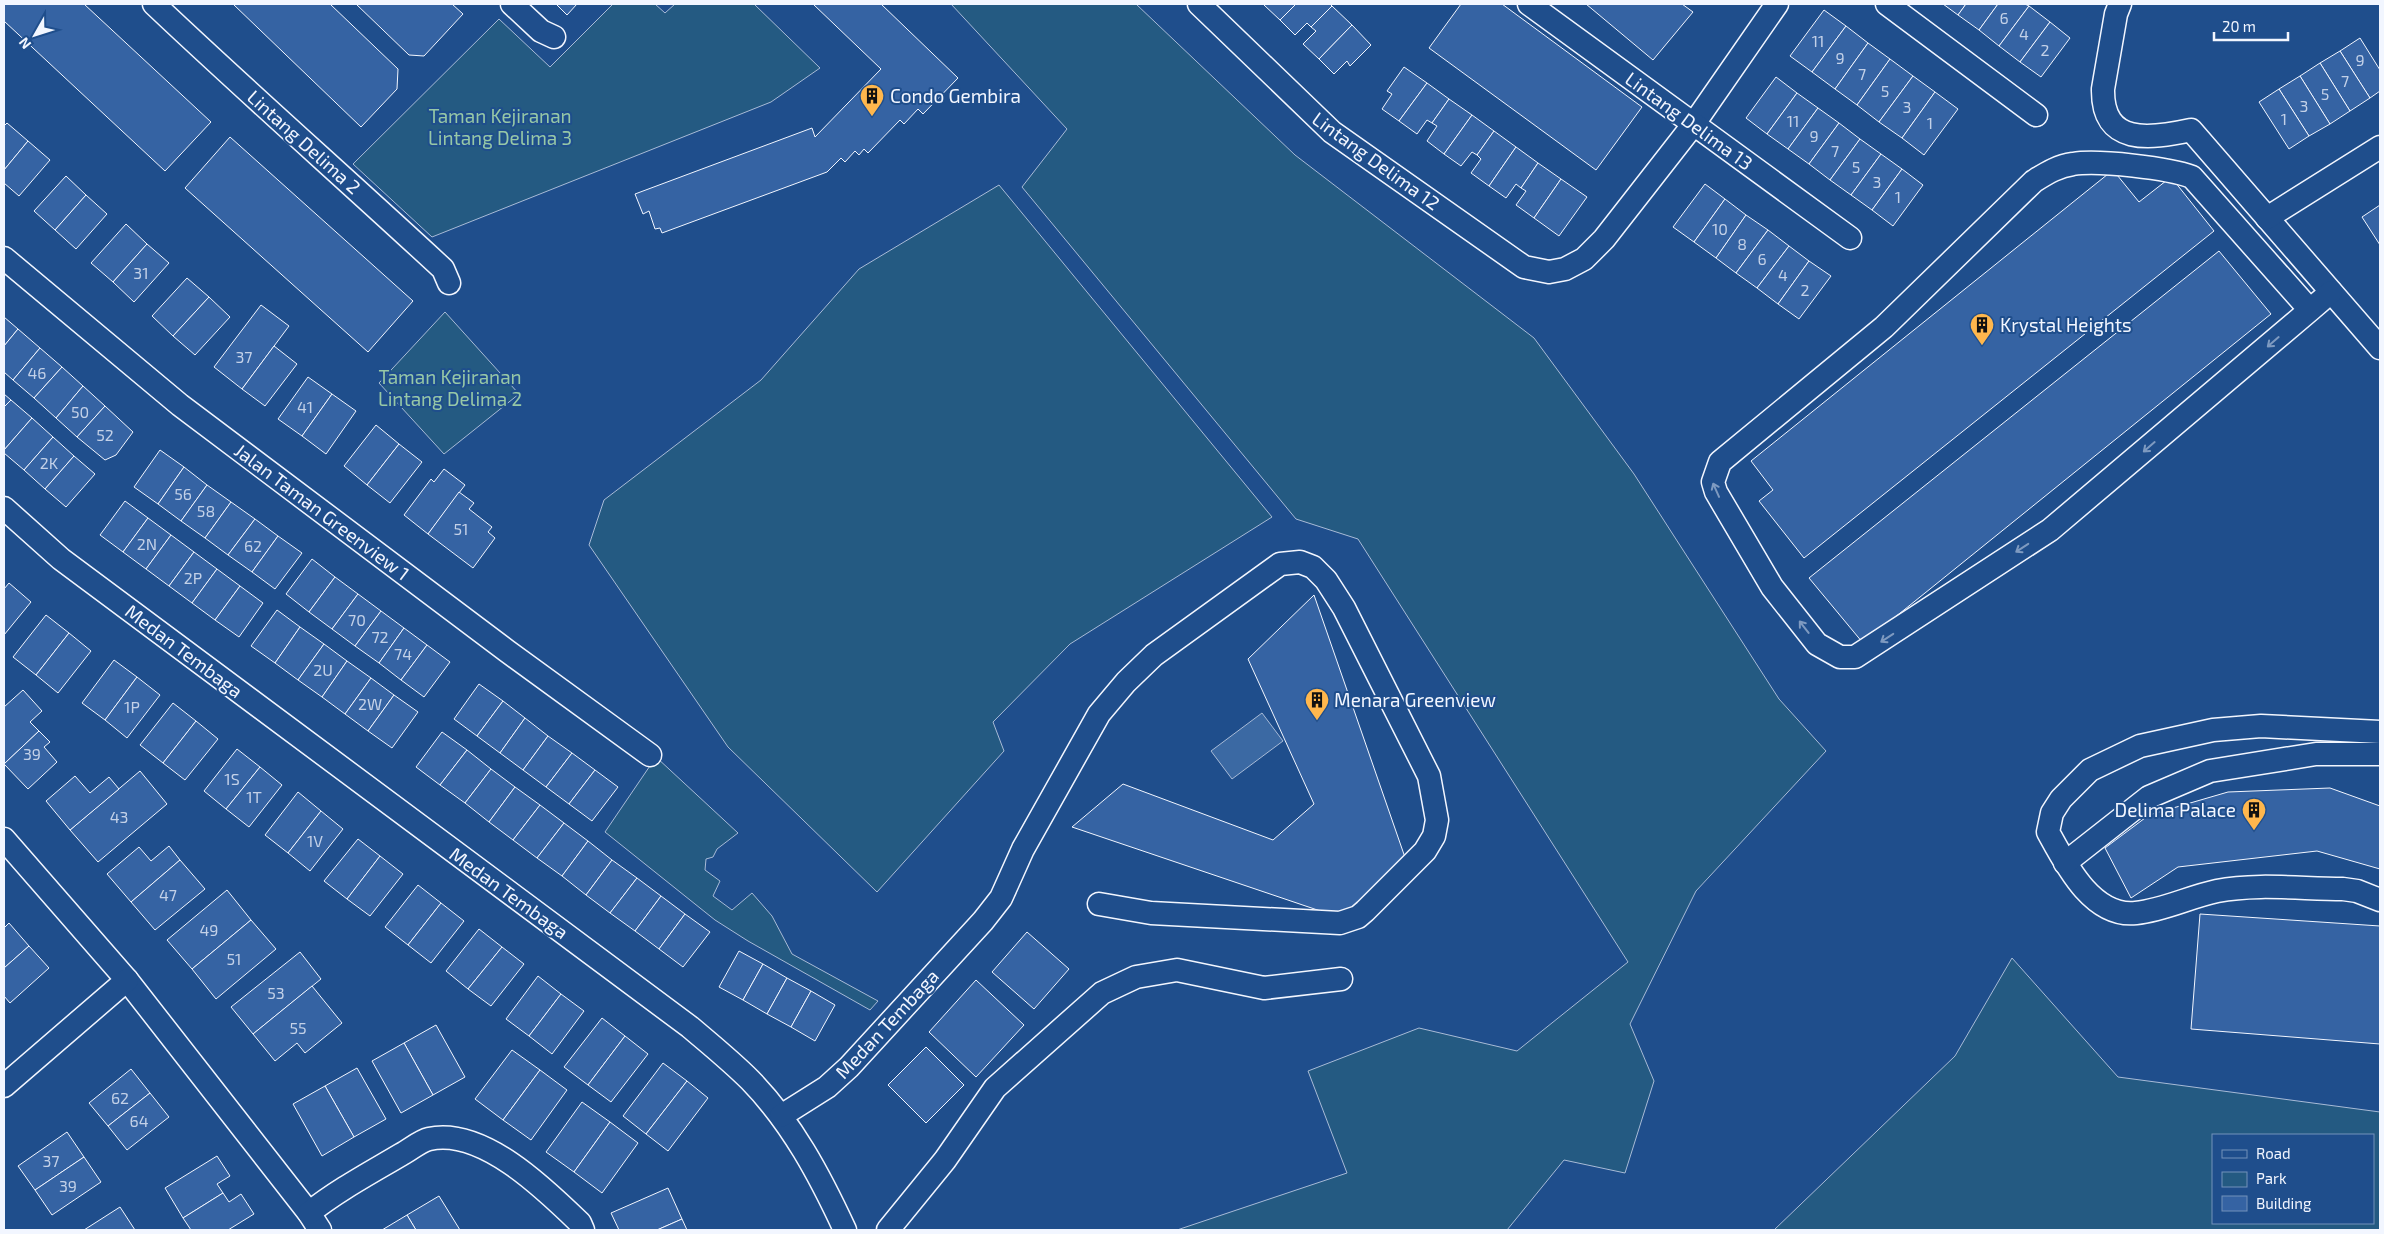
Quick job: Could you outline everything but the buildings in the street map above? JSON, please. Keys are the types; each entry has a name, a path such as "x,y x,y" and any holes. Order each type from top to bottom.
{"street":[{"name":"Lintang Delima 2","path":"154,4 254,98 334,168 443,269 449,283"},
{"path":"512,4 541,31 554,37"},
{"name":"Lintang Delima 12","path":"1199,4 1332,132 1524,267 1549,272 1566,269 1584,260 1604,239 1693,125"},
{"name":"Lintang Delima 13","path":"1529,4 1850,238"},
{"path":"1693,125 1777,4"},
{"path":"1888,4 2036,116"},
{"path":"2118,9 2102,101 2111,121 2121,131 2134,136 2154,136 2191,130 2380,348"},
{"path":"2267,218 2380,147"},
{"path":"2310,310 2192,177 2178,172 2092,163 2073,164 2052,170 2034,181 1884,327 1720,462 1713,482 1716,492 1772,586 1817,644 1840,657 1855,657 2050,530 2310,310 2331,292"},
{"name":"Jalan Taman Greenview 1","path":"4,258 180,405 500,646 650,755"},
{"name":"Medan Tembaga","path":"4,508 61,559 676,1015 750,1080 781,1116 827,1087 849,1067 983,921 1001,898 1023,849 1099,714 1126,682 1154,654 1280,564 1300,562 1313,567 1326,580 1344,608 1429,776 1437,820 1430,844 1358,917 1340,923 1151,913 1099,904"},
{"path":"2380,732 2260,726 2213,730 2140,746 2090,770 2061,799 2052,813 2048,832 2074,877 2095,899 2113,909 2133,914 2216,891 2239,888 2343,889 2357,891 2380,900"},
{"path":"2065,863 2150,797 2210,771 2316,754 2380,754"},
{"path":"4,839 128,980 314,1222 333,1194 428,1139 464,1140 496,1155 537,1182 580,1223 583,1230"},
{"path":"888,1230 944,1160 995,1088 1102,993 1136,977 1177,970 1264,988 1342,979"},
{"path":"4,1086 128,980"},
{"path":"781,1116 808,1156 845,1230"}],"green space":[{"name":"Taman Kejiranan Lintang Delima 3","path":"613,4 655,4 665,13 675,4 754,4 820,68 771,102 432,237 353,164 499,19 550,67"},
{"path":"951,4 1136,4 1295,155 1534,338 1634,474 1779,699 1826,751 1696,891 1630,1024 1654,1081 1625,1173 1564,1160 1507,1230 1177,1230 1347,1173 1308,1071 1419,1028 1517,1051 1628,962 1358,539 1296,519 1022,187 1067,129"},
{"path":"999,185 1272,517 1070,644 993,722 1004,751 877,892 728,747 589,545 604,500 761,380 859,269"},
{"name":"Taman Kejiranan Lintang Delima 2","path":"445,312 519,394 444,454 379,383"},
{"path":"656,757 738,833 717,849 713,857 706,859 705,870 720,881 713,896 732,910 752,893 772,916 792,954 878,1001 870,1010 748,941 715,920 605,832"},
{"path":"2012,958 2118,1077 2380,1112 2380,1230 1774,1230 1955,1056"}],"shaded area":[{"path":"1262,713 1283,741 1232,779 1211,751"}],"place":[{"name":"Condo Gembira","path":"872,117"},
{"name":"Krystal Heights","path":"1982,346"},
{"name":"Menara Greenview","path":"1317,721"},
{"name":"Delima Palace","path":"2254,831"}]}
